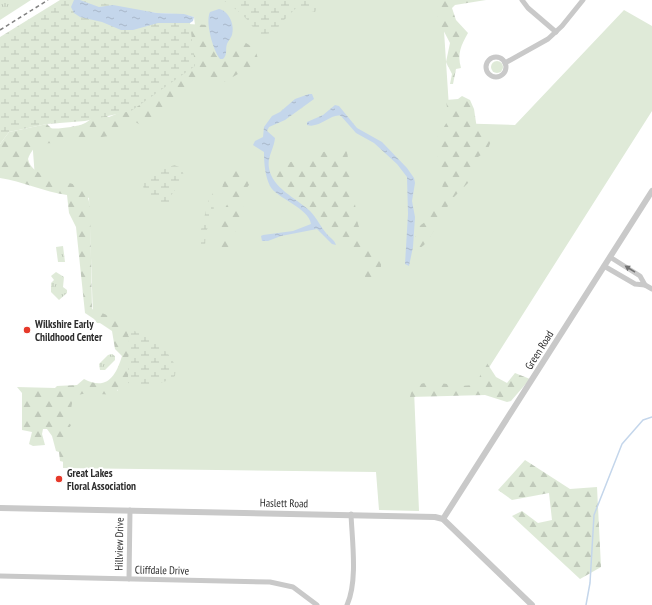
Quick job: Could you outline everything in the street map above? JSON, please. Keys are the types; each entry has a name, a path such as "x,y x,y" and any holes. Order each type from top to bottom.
{"street":[{"path":"522,0 528,8 556,32"},
{"path":"505,62 543,43 556,32 583,0"},
{"path":"492,58 500,58 505,62 506,70 501,76 493,76 487,71 487,64 492,58"},
{"name":"Green Road","path":"443,519 652,191"},
{"path":"610,257 640,276 645,285 652,290"},
{"path":"604,266 635,284 645,285"},
{"name":"Haslett Road","path":"0,508 422,515 443,519"},
{"name":"Hillview Drive","path":"129,579 130,510"},
{"path":"347,605 351,595 353,579 351,514"},
{"path":"443,519 532,605"},
{"name":"Cliffdale Drive","path":"0,576 278,582 299,590 317,605"}],"green space":[{"path":"0,0 31,0 0,20"},
{"path":"60,0 89,0 190,23 195,66 131,111 85,121 47,124 9,132 0,144 0,37"},
{"path":"80,0 442,0 450,123 515,125 624,10 652,26 652,111 476,388 414,390 419,511 379,510 376,472 63,468 63,391 118,391 118,381 126,381 124,324 97,323 93,317 89,198 35,178 32,138 125,119 200,67 194,17 180,14 138,11"},
{"path":"223,0 321,0 315,12 297,7 282,22 274,33 258,35 243,15"},
{"path":"434,0 486,0 455,5 452,8 456,20 468,33 460,50 459,58 461,68 456,69 453,84 450,84 452,74 446,62 450,43 439,22"},
{"path":"188,24 208,25 213,50 223,62 227,60 229,45 234,37 252,48 257,55 258,60 250,67 219,85 205,76 175,98 161,119 147,118 142,126 129,118 124,129 120,132 109,136 77,138 64,143 50,143 37,146 30,153 28,159 31,166 44,175 86,189 90,206 92,309 124,322 129,337 128,384 119,386 117,392 114,394 84,394 73,398 71,409 65,413 66,421 71,425 65,435 65,459 64,462 60,461 59,452 56,451 52,436 47,429 43,429 42,434 45,445 33,446 29,444 32,432 22,430 22,393 17,387 55,388 57,386 77,385 84,379 99,383 105,382 109,380 117,370 122,356 115,349 112,331 85,313 76,227 69,213 67,195 50,192 0,178 0,144 9,132 47,124 51,128 72,127 83,124 100,115 109,117 121,112"},
{"path":"499,61 502,62 502,72 495,73 492,72 491,65 492,62"},
{"path":"462,96 470,100 474,109 477,129 487,128 493,133 490,143 487,150 475,161 478,167 477,171 470,181 452,199 424,245 415,252 415,229 428,220 442,191 443,179 438,166 437,138 447,122 448,115 446,100 458,99"},
{"path":"346,145 358,224 362,236 381,262 381,271 368,285 359,259 261,171"},
{"path":"174,165 182,168 184,177 170,197 168,209 158,205 146,194 143,178"},
{"path":"236,169 240,175 246,176 249,185 235,203 236,205 241,204 246,210 247,220 230,239 235,246 235,252 222,257 220,229 223,211 230,200 230,196 223,194 222,187 227,176"},
{"path":"213,193 214,213 206,232 205,246 203,246 199,245 198,241 209,199"},
{"path":"63,246 65,262 58,262 56,247"},
{"path":"56,272 64,277 63,287 67,290 67,293 59,300 51,292 51,283 54,280 51,276"},
{"path":"126,328 151,340 167,352 175,368 175,376 160,383 128,383 129,337"},
{"path":"112,354 115,356 115,360 105,370 100,370 99,364 108,355"},
{"path":"485,360 496,377 507,383 515,373 530,379 511,401 507,402 485,395 410,397 414,388 421,384 430,382 461,386 478,382"},
{"path":"525,460 570,489 597,487 601,567 580,579 512,516 522,511 538,523 552,520 549,493 512,500 498,490"}],"water":[{"path":"74,0 80,0 99,7 113,5 157,13 184,14 194,17 193,21 190,23 158,23 133,30 121,30 102,22 80,17 74,13 71,7"},
{"path":"219,9 226,12 233,27 232,35 227,44 223,59 220,59 217,55 210,36 208,22 210,12"},
{"path":"312,94 314,99 285,120 269,127 267,131 275,138 269,160 269,168 271,175 280,187 315,216 336,245 332,244 317,229 281,236 268,241 262,241 261,236 263,235 293,231 311,224 305,213 279,195 270,186 265,169 264,152 253,145 255,141 263,137 264,127 272,116 280,112 295,99"},
{"path":"335,105 339,106 357,128 382,142 407,168 414,178 415,183 412,201 415,217 413,247 409,266 405,264 408,214 407,177 397,164 374,143 356,133 341,116 333,117 316,125 307,125 307,122 323,115"}],"waterway":[{"path":"586,605 590,583 594,515 622,444 643,420 652,417"}],"railway":[{"path":"0,30 48,0"}],"place":[{"name":"Wilkshire Early Childhood Center","path":"27,330"},
{"name":"Great Lakes Floral Association","path":"59,479"}]}
